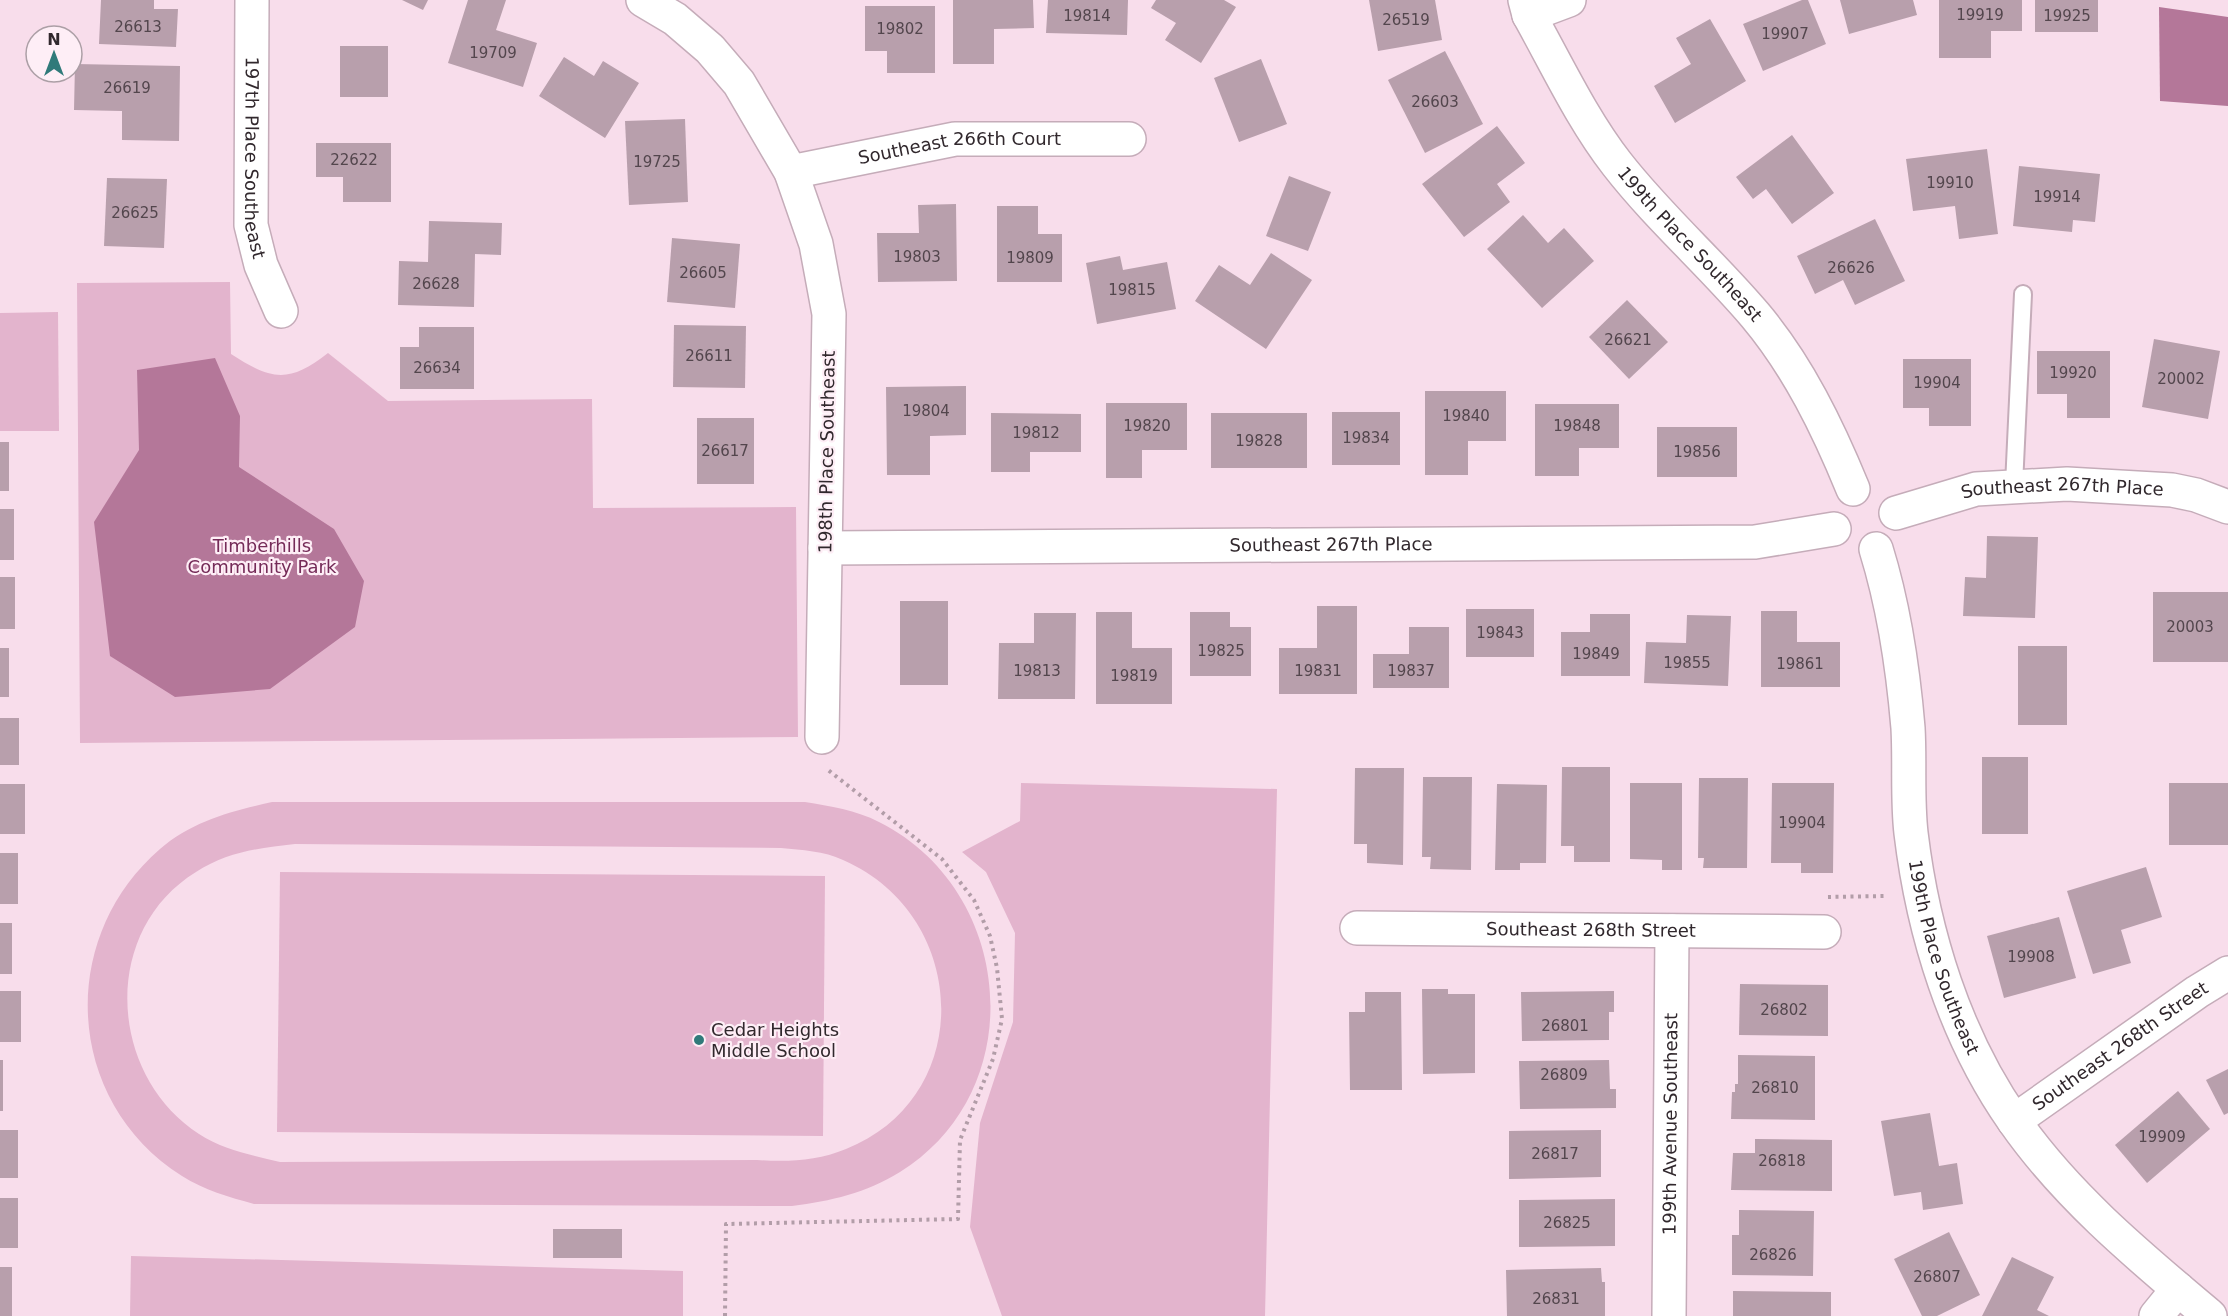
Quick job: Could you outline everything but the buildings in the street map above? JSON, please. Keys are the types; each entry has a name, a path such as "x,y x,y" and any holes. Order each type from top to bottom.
{"street":[{"name":"197th Place Southeast","path":"252,0 251,225 261,265 281,311"},
{"name":"198th Place Southeast","path":"643,0 675,19 717,57 739,83 791,172 816,244 829,314 822,737"},
{"path":"1527,7 1569,0"},
{"name":"199th Place Southeast","path":"1527,7 1591,126 1615,162 1655,211 1755,316 1798,377 1831,435 1853,489"},
{"name":"Southeast 266th Court","path":"791,172 955,139 1130,139"},
{"name":"Southeast 267th Place","path":"1896,513 1976,489 2014,485 2067,484 2143,486 2196,495 2228,507"},
{"path":"1866,487 1878,490 1889,497 1896,513 1894,533 1887,543 1864,552 1851,549 1841,542 1834,529 1832,518 1835,506 1843,495 1853,489 1866,487"},
{"name":"Southeast 267th Place","path":"825,548 1755,542 1834,529"},
{"name":"199th Place Southeast","path":"1876,549 1890,594 1901,669 1908,729 1911,831 1920,891 1946,988 1978,1061 2014,1121 2079,1199 2210,1316"},
{"name":"Southeast 268th Street","path":"1357,928 1824,932"},
{"name":"199th Avenue Southeast","path":"1669,1316 1672,931"},
{"name":"Southeast 268th Street","path":"2014,1121 2197,992 2228,973"},
{"path":"2156,1316 2178,1289"}],"lane":[{"path":"2014,485 2023,294"}],"path":[{"path":"725,1316 726,1224 958,1219 960,1140 993,1059 1002,1019 997,968 990,936 974,900 942,859 828,770 806,737 822,737"},
{"path":"1826,897 1880,897 1920,891"}],"green space":[{"name":"Timberhills Community Park","path":"230,282 231,354 269,373 291,374 302,370 328,353 388,401 592,399 593,508 796,507 798,737 80,743 77,283"},
{"path":"58,312 59,431 0,431 0,313"},
{"path":"1021,783 1277,789 1265,1316 1002,1316 970,1227 980,1123 1013,1022 1015,933 986,872 962,852 1020,821"},
{"path":"272,802 805,802 861,814 879,822 924,853 958,894 980,941 990,992 987,1043 972,1092 943,1136 900,1172 848,1195 792,1206 254,1204 208,1189 182,1176 143,1144 115,1106 96,1064 88,1018 90,973 103,928 126,886 160,849 185,831 213,818","holes":["295,844 781,848 813,851 836,857 885,886 915,921 934,962 941,1006 936,1049 919,1090 889,1124 835,1153 802,1160 780,1161 280,1162 228,1148 199,1134 169,1108 147,1076 133,1041 127,1003 131,965 143,930 165,898 196,872 231,855"]},
{"path":"280,872 825,876 823,1136 277,1132"},
{"path":"131,1256 683,1271 683,1316 130,1316"}],"shaded area":[{"path":"2159,7 2228,17 2228,106 2160,101"},
{"path":"215,358 240,416 239,467 334,529 364,581 355,627 270,689 175,697 110,656 94,522 139,450 137,370"}],"place":[{"name":"Cedar Heights Middle School","path":"699,1040"}]}
